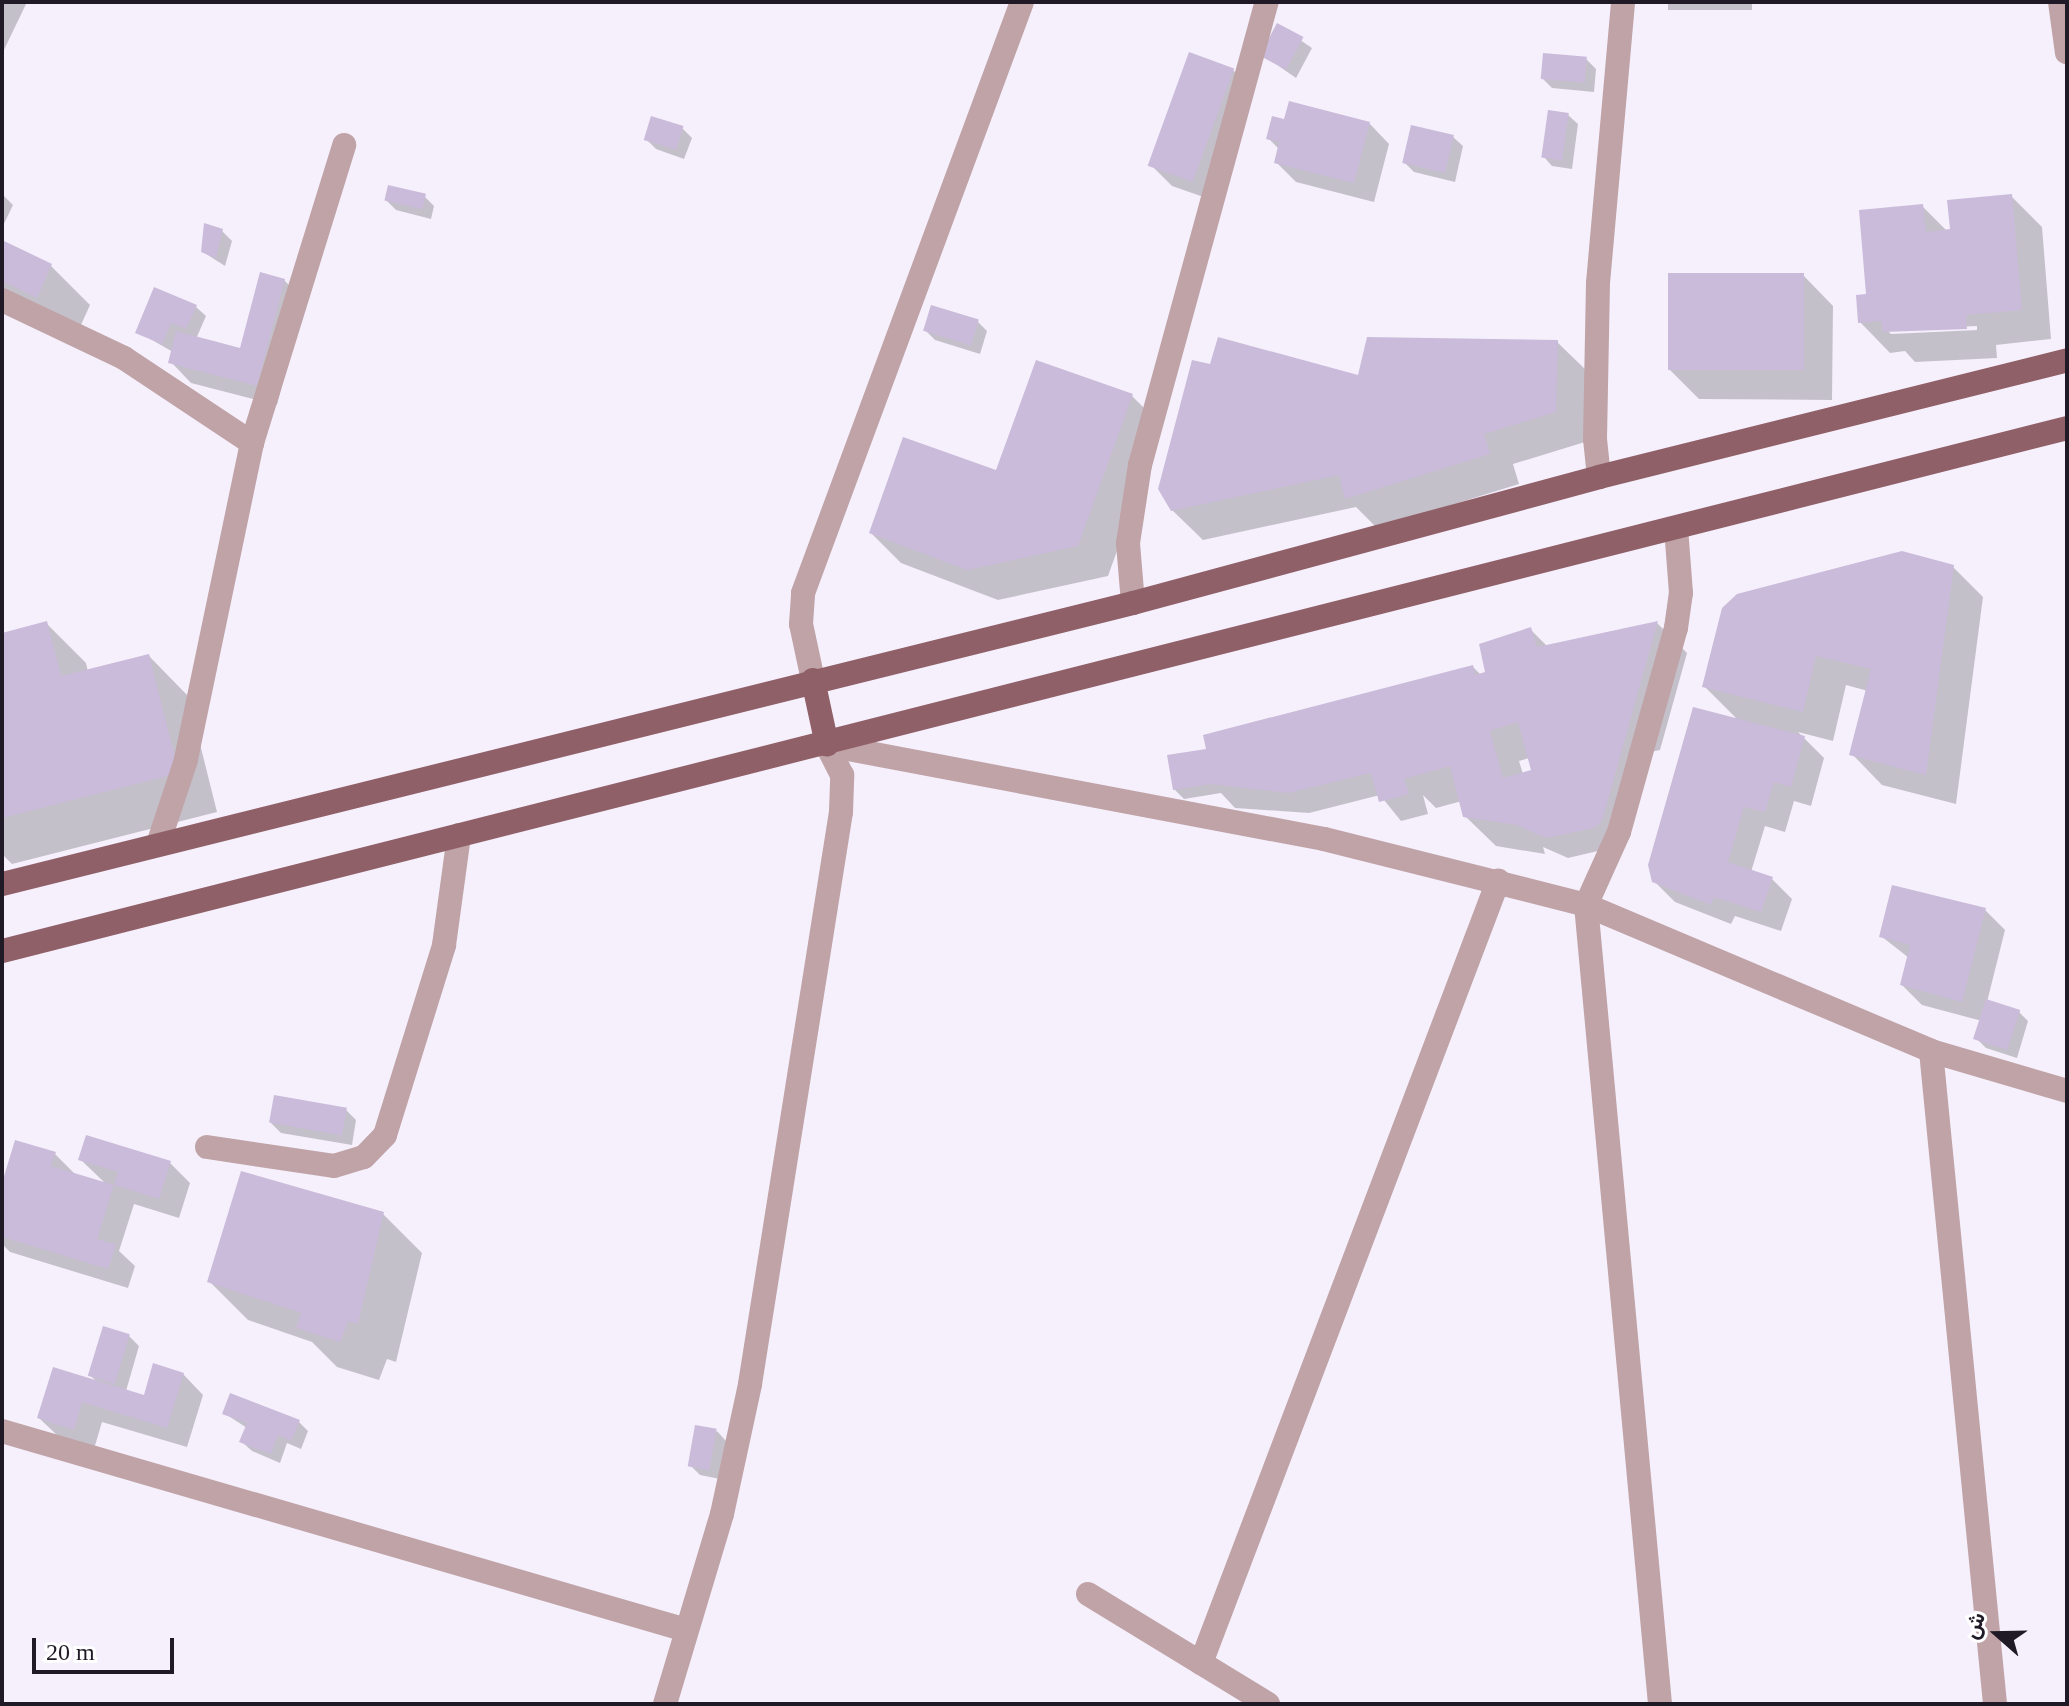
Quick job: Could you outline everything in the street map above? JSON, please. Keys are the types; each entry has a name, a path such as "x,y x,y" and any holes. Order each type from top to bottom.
{"main road":[{"path":"2,884 813,680 1133,603 1599,477 2067,360"},
{"path":"2,951 827,745 2067,428"},
{"path":"813,680 827,745"}],"street":[{"path":"813,680 801,624 803,593 1022,2"},
{"path":"1133,603 1128,543 1140,465 1267,2"},
{"path":"1599,477 1598,283 1623,2"},
{"path":"2060,2 2067,53"},
{"path":"158,844 186,760 252,443 344,145"},
{"path":"2,300 124,358 252,443"},
{"path":"1660,1704 1586,905 1619,832 1676,628 1681,593 1676,528"},
{"path":"827,745 1324,839 1586,905 1931,1051 2067,1091"},
{"path":"665,1704 722,1514 750,1384 834,858 842,775 827,745"},
{"path":"207,1147 334,1166 364,1157 385,1135 444,945 459,835"},
{"path":"1201,1663 1498,881"},
{"path":"1931,1051 1995,1704"},
{"path":"2,1431 686,1630"},
{"path":"1088,1594 1268,1704"}],"building":[{"path":"1277,23 1303,37 1286,70 1260,56"},
{"path":"1189,52 1234,68 1193,182 1148,166"},
{"path":"1543,53 1587,57 1585,83 1541,79"},
{"path":"1289,101 1370,122 1354,183 1274,163 1279,142 1266,139 1272,116 1284,119"},
{"path":"1548,110 1569,113 1562,160 1541,158"},
{"path":"651,116 684,126 676,150 644,140"},
{"path":"1411,125 1454,135 1445,173 1402,163"},
{"path":"388,185 426,194 422,209 384,201"},
{"path":"2012,194 2022,310 1966,315 1967,329 1883,332 1881,321 1858,323 1856,295 1866,294 1859,210 1923,204 1926,232 1950,229 1947,200"},
{"path":"204,223 223,229 216,258 201,252"},
{"path":"2,240 52,264 37,298 2,281"},
{"path":"260,272 285,279 257,386 168,363 176,331 240,348"},
{"path":"1668,273 1804,273 1804,370 1668,370"},
{"path":"154,287 197,305 186,329 171,323 162,344 135,333"},
{"path":"931,305 979,320 971,345 923,331"},
{"path":"1218,337 1358,375 1367,337 1558,340 1556,412 1484,434 1490,454 1345,499 1339,475 1171,511 1158,489 1192,360 1210,364"},
{"path":"1036,360 1133,394 1078,546 967,570 869,533 903,437 996,470"},
{"path":"1902,551 1954,565 1926,775 1849,755 1871,669 1816,656 1803,712 1702,687 1722,608 1737,594"},
{"path":"47,621 61,676 149,654 179,773 2,818 2,633"},
{"path":"1658,621 1602,821 1594,828 1546,838 1517,825 1463,817 1450,766 1404,779 1409,794 1379,802 1371,773 1288,793 1211,784 1173,790 1167,755 1206,749 1203,735 1473,665 1475,675 1485,672 1479,644 1531,627 1537,647","holes":["1518,722 1531,770 1503,778 1490,731"]},
{"path":"1693,707 1805,736 1791,787 1774,782 1765,812 1744,807 1728,862 1773,877 1761,912 1714,897 1711,905 1652,882 1648,865"},
{"path":"1892,885 1986,908 1962,1002 1900,985 1910,945 1879,937"},
{"path":"1986,999 2020,1010 2007,1050 1973,1039"},
{"path":"274,1095 347,1108 342,1135 269,1123"},
{"path":"86,1135 171,1161 159,1199 114,1185 118,1172 78,1160"},
{"path":"15,1140 56,1152 51,1166 114,1185 97,1239 116,1244 108,1269 2,1237 2,1183"},
{"path":"241,1171 384,1212 358,1324 348,1321 340,1342 296,1328 301,1313 207,1282"},
{"path":"103,1326 130,1334 115,1384 88,1376"},
{"path":"153,1363 184,1373 167,1428 82,1402 74,1430 37,1418 53,1367 144,1395"},
{"path":"230,1393 300,1420 291,1441 278,1435 271,1454 239,1442 247,1423 222,1414"},
{"path":"695,1425 717,1429 709,1470 688,1466"}]}
